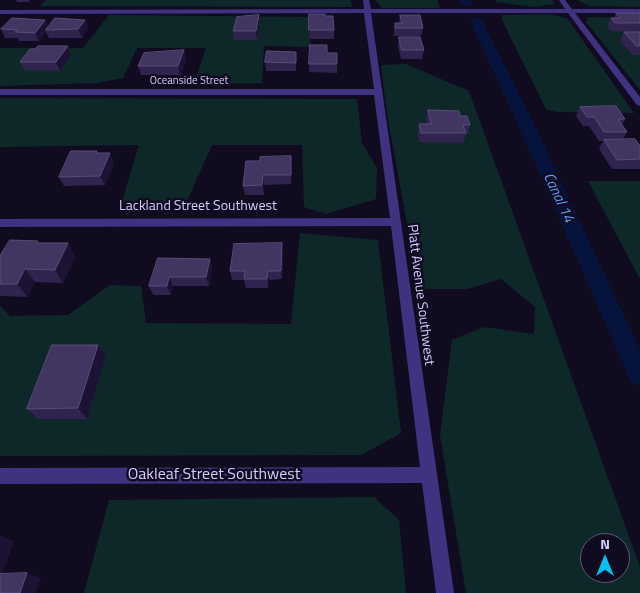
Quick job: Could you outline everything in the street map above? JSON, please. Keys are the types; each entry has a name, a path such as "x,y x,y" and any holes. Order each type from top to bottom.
{"street":[{"path":"562,0 640,103"},
{"path":"0,12 367,6 640,11"},
{"name":"Platt Avenue Southwest","path":"367,6 445,593"},
{"name":"Oceanside Street","path":"0,92 378,92"},
{"name":"Lackland Street Southwest","path":"0,223 396,222"},
{"name":"Oakleaf Street Southwest","path":"0,476 429,475"}],"green space":[{"path":"46,0 351,0 352,7 40,6"},
{"path":"375,0 437,0 440,8 382,8"},
{"path":"496,0 552,0 555,4 535,7 496,2"},
{"path":"577,0 640,0 640,7 589,6"},
{"path":"548,14 567,18 634,113 556,112 546,109 502,20 502,15"},
{"path":"109,15 309,17 311,47 264,46 262,83 194,84 206,48 137,48 123,78 97,83 0,86 0,48 83,48"},
{"path":"588,17 640,18 640,90 586,22"},
{"path":"406,64 469,91 628,533 580,533 580,583 630,583 630,539 640,567 640,593 466,593 440,435 452,340 484,327 534,334 535,307 501,279 468,289 419,289 387,114 381,65"},
{"path":"0,98 357,99 362,143 377,168 376,199 326,214 304,207 302,145 212,145 186,203 121,205 139,145 0,147"},
{"path":"588,181 640,181 640,279"},
{"path":"300,233 378,240 401,433 361,455 0,456 0,306 10,316 68,315 110,285 141,286 146,323 291,324"},
{"path":"374,497 399,520 406,593 84,593 109,500"}],"building":[{"path":"616,13 640,13 640,23 615,23 611,18 620,18"},
{"path":"309,14 333,16 334,30 309,30"},
{"path":"259,15 256,31 233,31 237,17"},
{"path":"400,15 420,15 423,28 395,28 395,23 402,23"},
{"path":"12,18 45,20 35,33 1,29"},
{"path":"55,18 85,20 78,29 46,30"},
{"path":"624,32 640,32 640,46 637,46"},
{"path":"399,37 420,37 424,50 402,50"},
{"path":"310,45 327,45 327,53 337,53 337,64 309,64"},
{"path":"38,46 68,46 56,62 20,62 30,49 35,49"},
{"path":"184,50 178,66 138,66 144,53"},
{"path":"267,51 296,52 296,63 265,62"},
{"path":"616,106 625,119 618,119 627,132 604,132 594,117 587,117 580,107"},
{"path":"428,110 459,111 460,116 467,116 470,125 463,125 466,133 421,133 419,124 431,124"},
{"path":"635,139 640,146 640,159 617,160 604,140"},
{"path":"71,151 110,153 100,176 59,177"},
{"path":"291,156 291,175 263,175 262,185 243,186 246,161 260,161 260,157"},
{"path":"10,240 38,241 37,243 68,243 55,270 25,269 17,284 0,284 0,256"},
{"path":"282,243 281,271 268,271 267,279 244,279 245,271 230,271 234,244"},
{"path":"158,258 210,259 206,277 169,277 167,286 149,286"},
{"path":"52,345 98,345 78,408 27,409"},
{"path":"27,573 20,593 0,593 0,574"}],"waterway":[{"name":"Canal 14","path":"476,21 523,118 640,375"}]}
